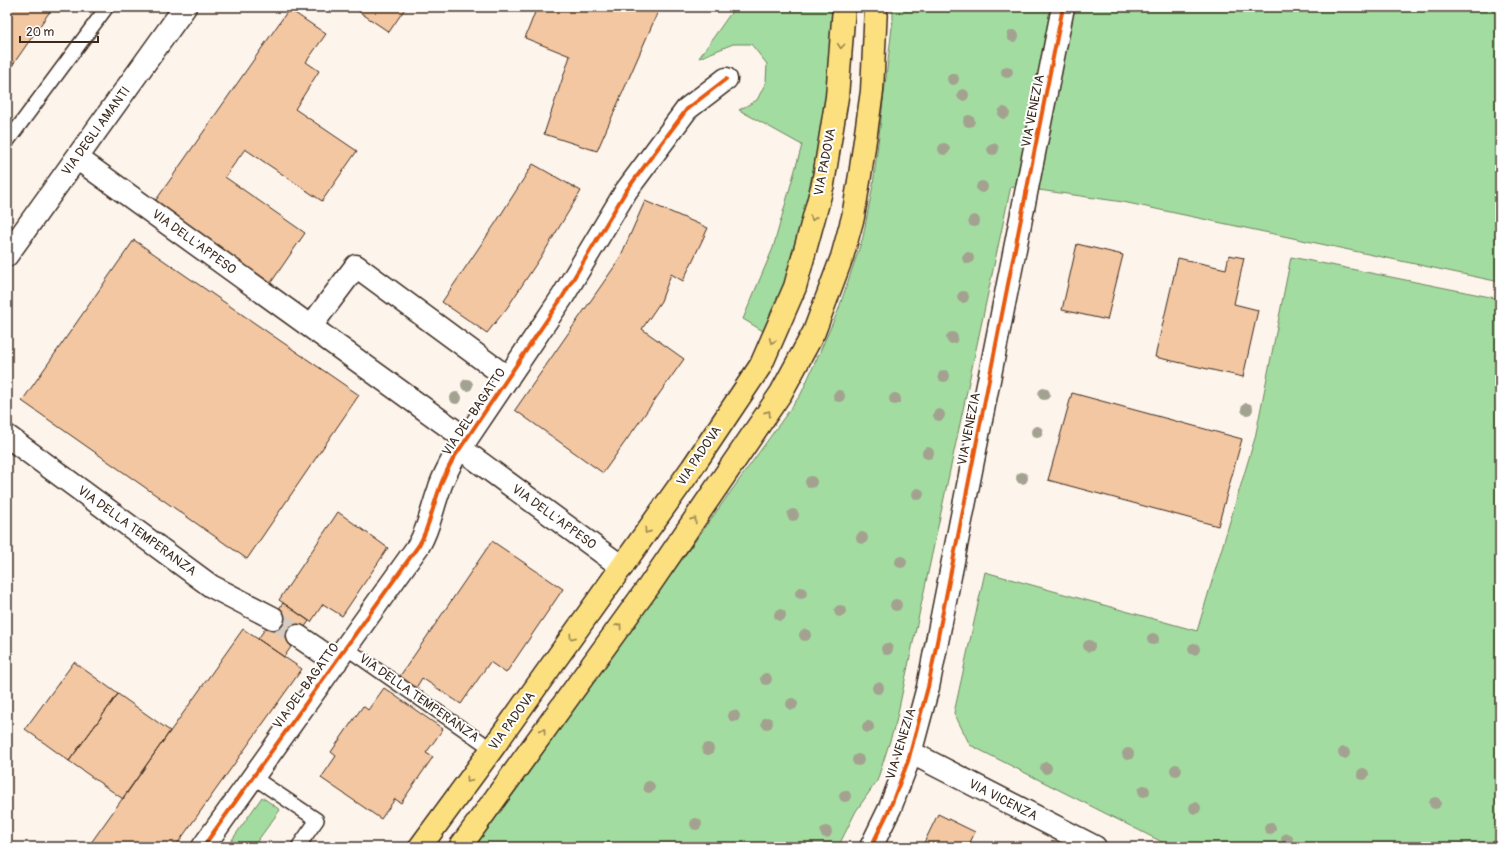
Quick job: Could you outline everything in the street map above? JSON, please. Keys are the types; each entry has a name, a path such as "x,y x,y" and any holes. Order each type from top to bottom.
{"main road":[{"name":"VIA PADOVA","path":"420,847 622,567 692,468 761,365 795,287 823,184 836,98 844,7"},
{"path":"460,847 648,586 789,380 814,332 842,257 853,217 872,91 876,7"},
{"path":"761,365 789,380"},
{"name":"VIA DELL'APPESO","path":"622,567 648,586"}],"street":[{"name":"VIA DEGLI AMANTI","path":"7,255 185,7"},
{"name":"VIA VENEZIA","path":"871,847 890,808 910,752 928,687 1063,7"},
{"name":"VIA DEL BAGATTO","path":"203,847 419,546 426,533 444,477 463,443 563,296 626,190 687,109 726,79"},
{"name":"VIA DELL'APPESO","path":"77,158 311,326 622,567"},
{"path":"311,326 356,266 508,378"},
{"name":"VIA DELLA TEMPERANZA","path":"7,436 211,586 273,618"},
{"name":"VIA DELLA TEMPERANZA","path":"298,636 341,655"},
{"name":"VIA VICENZA","path":"910,752 1095,847"}],"lane":[{"path":"7,142 107,7"},
{"name":"VIA DELLA TEMPERANZA","path":"341,655 492,749"},
{"path":"253,777 317,820 298,847"}],"green space":[{"path":"735,7 832,7 833,29 823,123 801,227 786,281 763,331 743,319 773,248 802,145 739,110 757,100 766,82 767,64 751,44 733,44 699,58"},
{"path":"893,7 1500,7 1500,282 1123,202 1011,186 896,722 877,781 856,811 838,847 475,847 801,394 838,311 863,237 873,185 893,19"},
{"path":"1291,257 1500,299 1500,847 1172,847 970,745 954,713 985,572 1197,631 1255,438"},
{"path":"262,797 280,810 253,847 227,847"}],"building":[{"path":"7,7 53,7 7,73"},
{"path":"352,7 406,7 389,32"},
{"path":"537,7 660,7 597,151 544,134 570,56 525,38"},
{"path":"289,9 326,34 306,62 319,71 295,109 357,151 322,201 245,149 225,177 305,233 270,284 154,203"},
{"path":"533,164 581,191 546,249 507,308 487,333 442,302 495,224"},
{"path":"645,201 708,228 683,281 671,274 661,301 642,329 684,359 603,473 515,410 619,260"},
{"path":"134,240 359,395 247,559 22,401"},
{"path":"1077,244 1123,255 1107,320 1062,310"},
{"path":"1229,255 1244,258 1234,304 1258,310 1243,377 1155,357 1178,258 1226,269"},
{"path":"1072,393 1242,439 1218,526 1048,480"},
{"path":"338,512 388,548 342,616 323,604 311,622 279,600"},
{"path":"492,541 563,589 506,673 490,662 461,704 422,678 416,688 400,676"},
{"path":"283,603 309,621 284,657 258,639"},
{"path":"243,629 302,669 175,847 88,847"},
{"path":"74,662 118,694 69,761 25,729"},
{"path":"384,688 443,729 426,753 433,757 401,803 395,799 381,819 321,778 336,756 331,752 363,706 368,710"},
{"path":"118,694 170,731 123,799 69,761"},
{"path":"938,814 975,832 968,847 922,847"}],"tunnel":[{"path":"273,618 298,636"}],"cycle path":[{"path":"871,847 890,808 908,761 928,687 1063,7"},
{"path":"203,847 419,545 428,525 442,482 453,459 563,296 626,191 687,109 726,79"}]}
